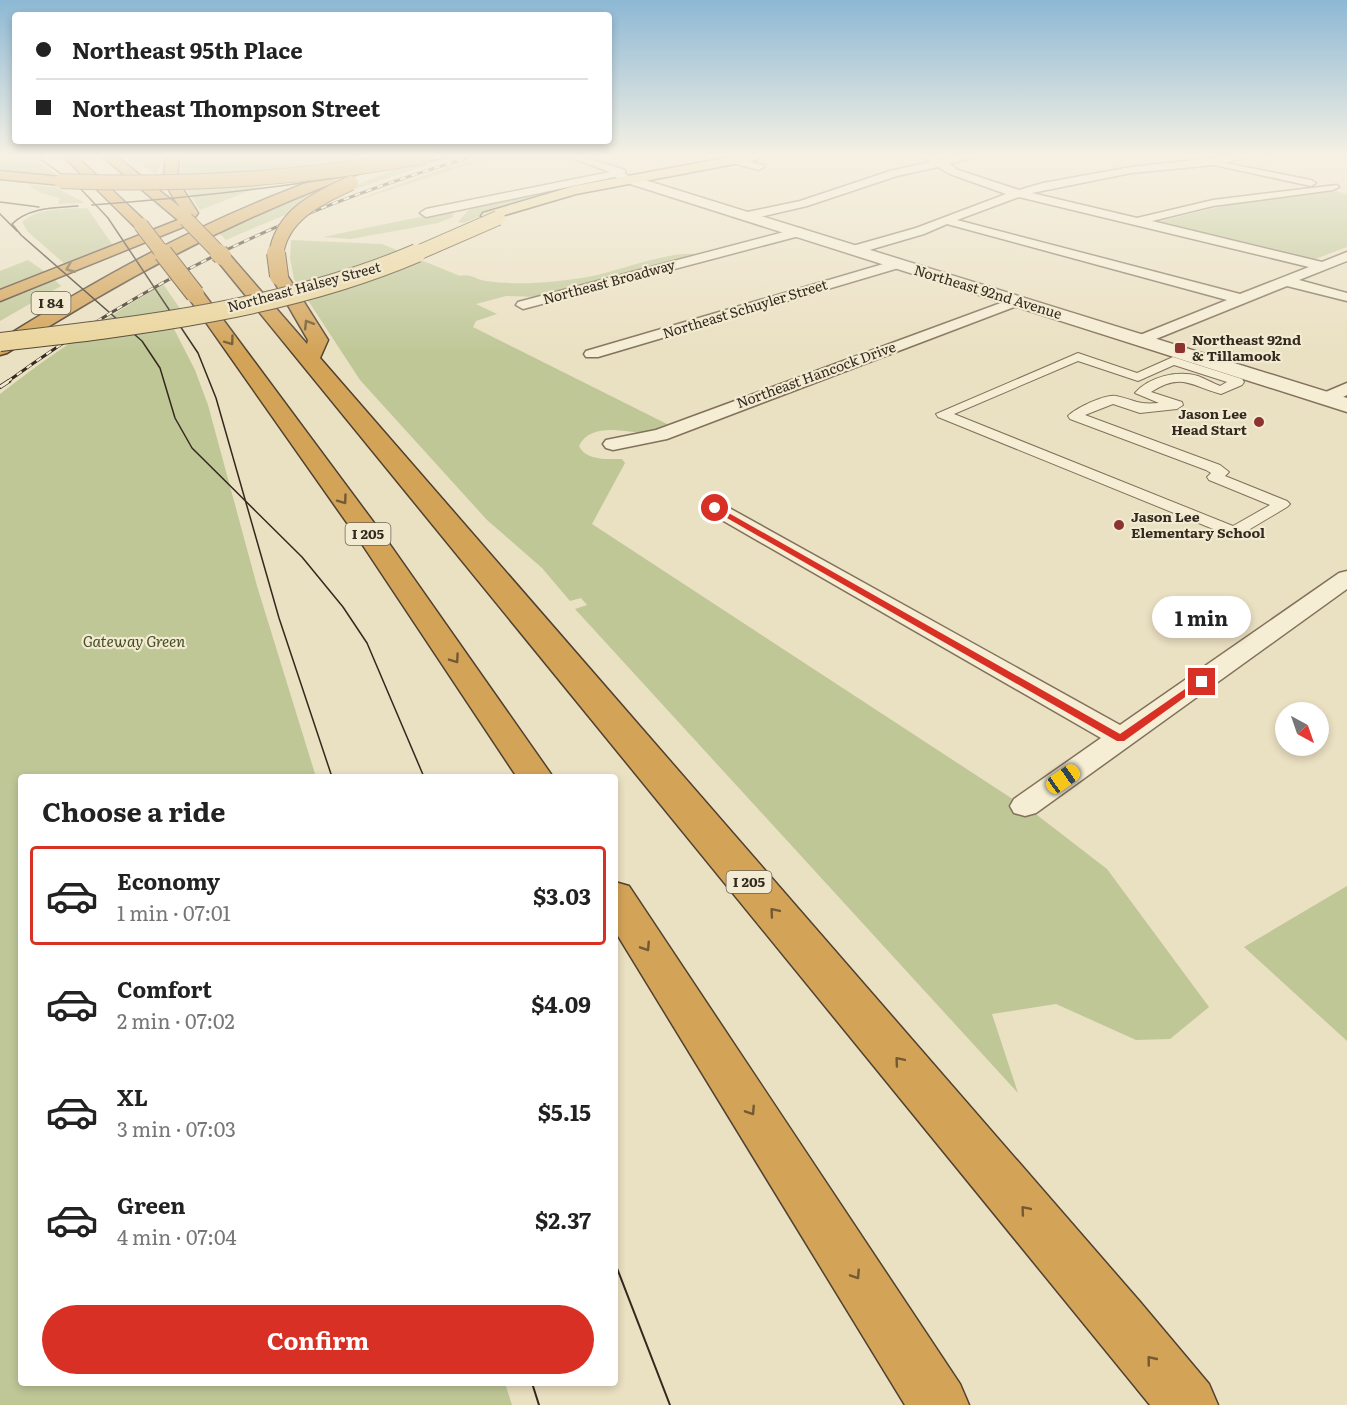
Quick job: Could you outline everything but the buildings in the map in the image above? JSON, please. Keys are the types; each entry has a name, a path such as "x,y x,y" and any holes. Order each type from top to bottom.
{"highway":[{"name":"I 205","path":"138,222 195,294 376,545 533,774"},
{"path":"0,296 184,222"},
{"name":"I 205","path":"190,222 310,359 1188,1405"},
{"name":"I 84","path":"0,336 150,247 203,222"},
{"name":"I 84","path":"0,349 105,284 227,222"},
{"path":"291,222 277,243 274,254 279,276 318,340 310,359"},
{"path":"618,902 939,1405"}],"main road":[{"name":"Northeast Halsey Street","path":"0,336 151,317 288,289 398,255 482,222"},
{"name":"Northeast Halsey Street","path":"0,342 154,322 295,293 409,258 484,222"}],"street":[{"name":"Northeast 92nd Avenue","path":"765,222 1347,405"},
{"path":"854,250 946,222"},
{"path":"950,222 1241,299"},
{"path":"1137,222 1323,266"},
{"name":"Northeast Broadway","path":"523,305 799,232"},
{"path":"1141,340 1347,256"},
{"name":"Northeast Schuyler Street","path":"592,354 897,264"},
{"path":"1285,281 1347,297"},
{"name":"Northeast Hancock Drive","path":"613,444 660,435 1017,301"},
{"path":"1078,357 1138,377 1173,362 1238,382 1221,390 1203,382 1179,376 1158,382 1141,393 1177,405 1140,409 1113,399 1088,408 1091,409 1075,416 1215,468 1213,469 1222,472 1214,477 1282,504 1234,532 1072,466 943,414 1078,357"},
{"path":"1327,398 1347,388"},
{"path":"715,508 1121,738"},
{"path":"1025,806 1347,578"}],"green space":[{"path":"22,222 96,222 114,247 66,265 28,232"},
{"path":"242,222 269,222 226,240 218,232"},
{"path":"397,222 442,222 351,239 323,237"},
{"path":"1157,222 1347,222 1347,247 1315,259"},
{"path":"291,240 382,244 460,276 467,275 486,281 512,283 550,282 588,277 676,255 700,255 539,297 506,296 476,304 497,314 476,321 473,327 671,426 647,433 599,431 584,439 579,446 582,451 592,457 622,459 625,463 592,524 1037,815 1107,869 1209,1007 1170,1039 1136,1040 1056,1004 992,1014 1018,1093 575,609 587,605 581,598 570,601 542,568 487,520 360,380 294,279 290,258"},
{"path":"28,260 48,274 0,292 0,271"},
{"path":"54,279 61,286 0,321 0,300"},
{"name":"Gateway Green","path":"163,284 190,323 173,327 195,370 208,405 257,586 315,774 18,774 18,1386 506,1386 512,1405 0,1405 0,394 39,364"},
{"path":"1347,886 1347,1041 1244,947"}],"tram line":[{"path":"8,222 17,231"},
{"path":"15,222 12,224 21,235 142,341 160,368 175,418 192,448 245,501"},
{"path":"110,222 198,353 216,398 245,501"},
{"path":"245,501 302,557 343,607 367,643 423,774"},
{"path":"245,501 279,618 331,774"},
{"path":"618,1271 670,1405"},
{"path":"533,1386 539,1405"}],"railway":[{"path":"7,382 118,308 230,248 289,222"},
{"path":"0,387 9,381"}],"place":[{"name":"Northeast 92nd & Tillamook","path":"1180,348"},
{"name":"Jason Lee Head Start","path":"1259,422"},
{"name":"Jason Lee Elementary School","path":"1119,525"}],"route":[{"path":"715,508 1121,738 1202,682"}]}
